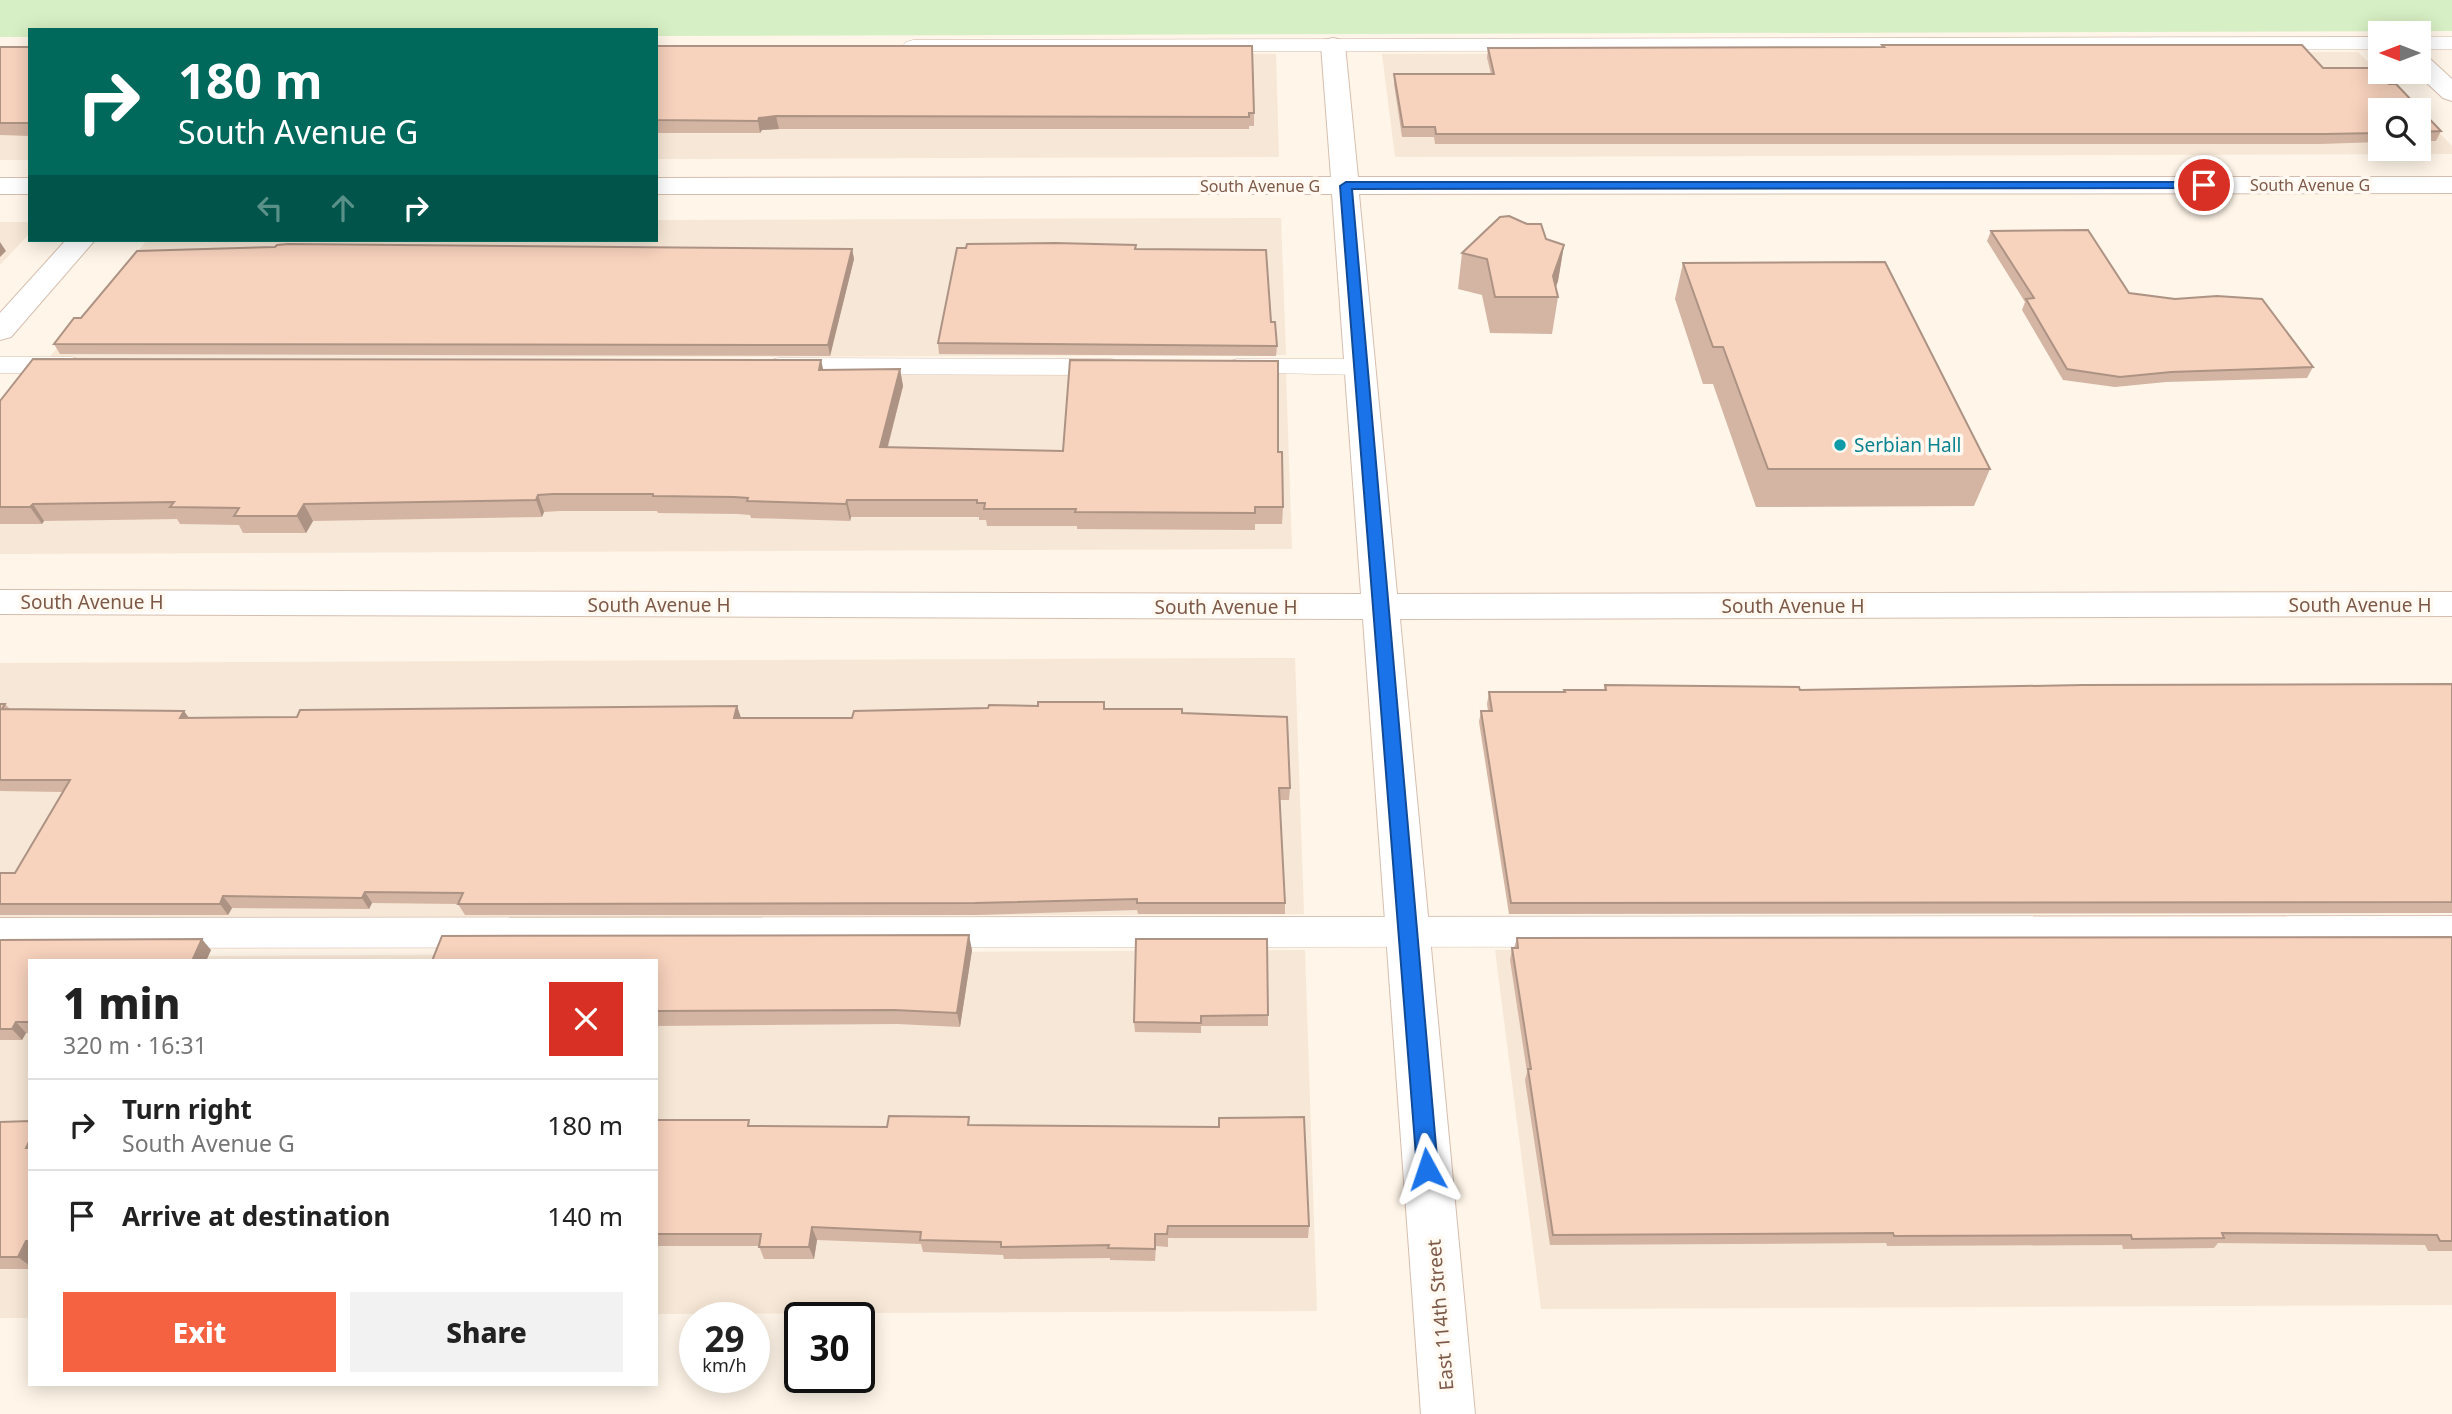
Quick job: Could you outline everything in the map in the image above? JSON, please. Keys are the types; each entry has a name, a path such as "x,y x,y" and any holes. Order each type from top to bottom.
{"street":[{"name":"East 114th Street","path":"1334,45 1448,1414"},
{"path":"2431,73 2452,93"},
{"name":"South Avenue G","path":"658,186 2452,185"},
{"path":"0,186 28,186"},
{"path":"0,331 79,242"},
{"name":"South Avenue H","path":"0,602 1381,607 2452,604"}],"lane":[{"path":"891,46 2368,43"},
{"path":"2431,43 2452,43"},
{"path":"0,365 89,365"},
{"path":"759,366 1136,367"},
{"path":"1206,367 1361,367"},
{"path":"0,933 2452,931"}],"shaded area":[{"path":"2358,52 2368,62 2368,84 2391,84 2405,98 2368,98 2368,154 1395,157 1382,54"},
{"path":"1276,54 1279,157 658,159 658,55"},
{"path":"0,55 28,55 28,160 0,160"},
{"path":"2431,124 2452,146 2452,154 2431,154"},
{"path":"1281,218 1286,355 48,359 145,242 658,242 658,220"},
{"path":"0,222 28,222 28,235 0,265"},
{"path":"1286,373 1292,549 0,554 0,417 32,378"},
{"path":"1295,658 1304,914 0,920 0,663"},
{"path":"2452,946 2452,1305 1541,1309 1495,950"},
{"path":"1305,950 1317,1311 875,1313 875,1302 784,1302 784,1313 770,1313 770,1302 679,1302 679,1314 658,1314 658,959 28,959 28,1318 0,1318 0,957"}],"green space":[{"path":"0,0 2452,0 2452,31 2431,31 2431,21 2368,21 2368,31 658,36 658,28 28,28 28,37 0,37"}],"building":[{"path":"1882,45 2302,45 2323,68 2368,68 2368,84 2396,84 2409,98 2368,98 2368,133 1436,134 1435,127 1403,127 1394,74 1494,74 1488,48 1884,47"},
{"path":"658,46 1252,46 1254,113 1249,113 1249,117 776,116 759,118 758,121 658,120"},
{"path":"0,47 28,47 28,123 0,123"},
{"path":"2431,121 2441,131 2431,131"},
{"path":"1509,216 1527,224 1541,224 1546,239 1564,245 1553,276 1558,297 1495,297 1487,259 1462,253 1500,217"},
{"path":"2088,230 2129,293 2175,299 2217,296 2262,299 2313,367 2171,372 2120,377 2067,369 2026,299 2034,298 1991,231"},
{"path":"288,244 852,249 828,345 54,344 74,318 81,318 137,251 275,247"},
{"path":"967,244 1136,245 1135,249 1266,250 1271,322 1275,322 1277,346 938,343 957,248 966,248"},
{"name":"Serbian Hall","path":"1885,262 1990,469 1768,469 1723,347 1713,347 1683,263"},
{"path":"33,359 821,360 819,370 900,369 880,447 1063,451 1070,360 1278,361 1278,452 1282,452 1283,507 1255,507 1255,513 1075,512 1076,509 984,509 985,503 977,503 977,500 847,500 846,504 747,501 748,498 653,494 553,494 538,495 536,500 304,504 297,516 234,516 239,508 170,507 174,502 0,507 0,401"},
{"path":"2452,684 2452,902 1511,903 1481,711 1492,711 1489,692 1606,690 1605,685 1799,687 1800,690 2083,685"},
{"path":"1038,702 1104,702 1104,709 1182,709 1182,713 1287,717 1290,788 1279,788 1285,903 1137,903 1137,899 975,903 458,904 463,893 365,892 362,898 223,896 220,904 0,904 0,873 15,873 70,780 0,780 0,704 5,704 2,709 184,711 180,718 297,717 300,710 737,706 734,718 852,718 854,711 988,708 989,705 1038,706"},
{"path":"969,935 957,1013 894,1010 658,1011 658,959 433,959 442,936"},
{"path":"2452,937 2452,1241 2440,1241 2437,1235 2222,1233 2224,1238 2132,1239 2131,1235 1894,1236 1893,1233 1553,1235 1512,948 1518,948 1517,938"},
{"path":"202,939 193,959 28,959 28,1022 16,1022 12,1029 0,1029 0,940"},
{"path":"1136,939 1267,939 1268,1015 1201,1016 1201,1023 1134,1022"},
{"path":"889,1116 969,1117 968,1125 1219,1127 1219,1118 1304,1117 1309,1226 1168,1226 1167,1234 1155,1234 1155,1249 1108,1248 1109,1245 1001,1247 1001,1242 920,1240 921,1232 812,1227 809,1247 759,1247 761,1234 658,1234 658,1120 749,1120 748,1126 887,1127"},
{"path":"28,1121 28,1241 18,1257 0,1257 0,1122"}],"place":[{"name":"Serbian Hall","path":"1840,445"}],"route":[{"path":"1427,1169 1346,186 2204,185"}]}
